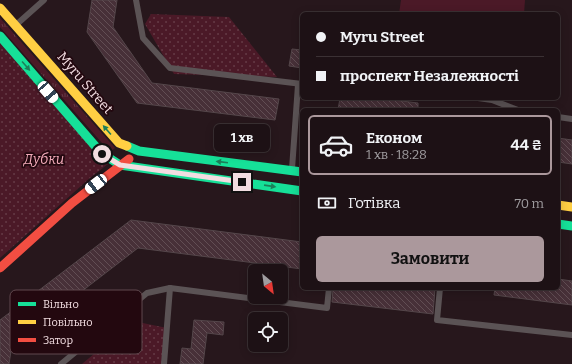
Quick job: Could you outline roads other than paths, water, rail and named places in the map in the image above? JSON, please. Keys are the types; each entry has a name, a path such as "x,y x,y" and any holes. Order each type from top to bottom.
{"street":[{"name":"Myru Street","path":"0,8 119,143 139,151 300,172"},
{"path":"0,36 102,154 120,165 300,191"},
{"path":"0,268 72,203 139,151"},
{"path":"560,205 572,207"},
{"path":"560,224 572,226"}],"lane":[{"path":"15,25 44,0"},
{"path":"136,0 143,38 170,68 300,84 292,171"},
{"path":"492,100 513,108"},
{"path":"560,118 572,119"},
{"path":"142,297 147,293 170,288 327,308 329,290"},
{"path":"164,364 170,288"},
{"path":"440,290 437,320 572,335"},
{"path":"61,364 73,354"}],"park label":[{"name":"Дубки","path":"44,159"}]}
